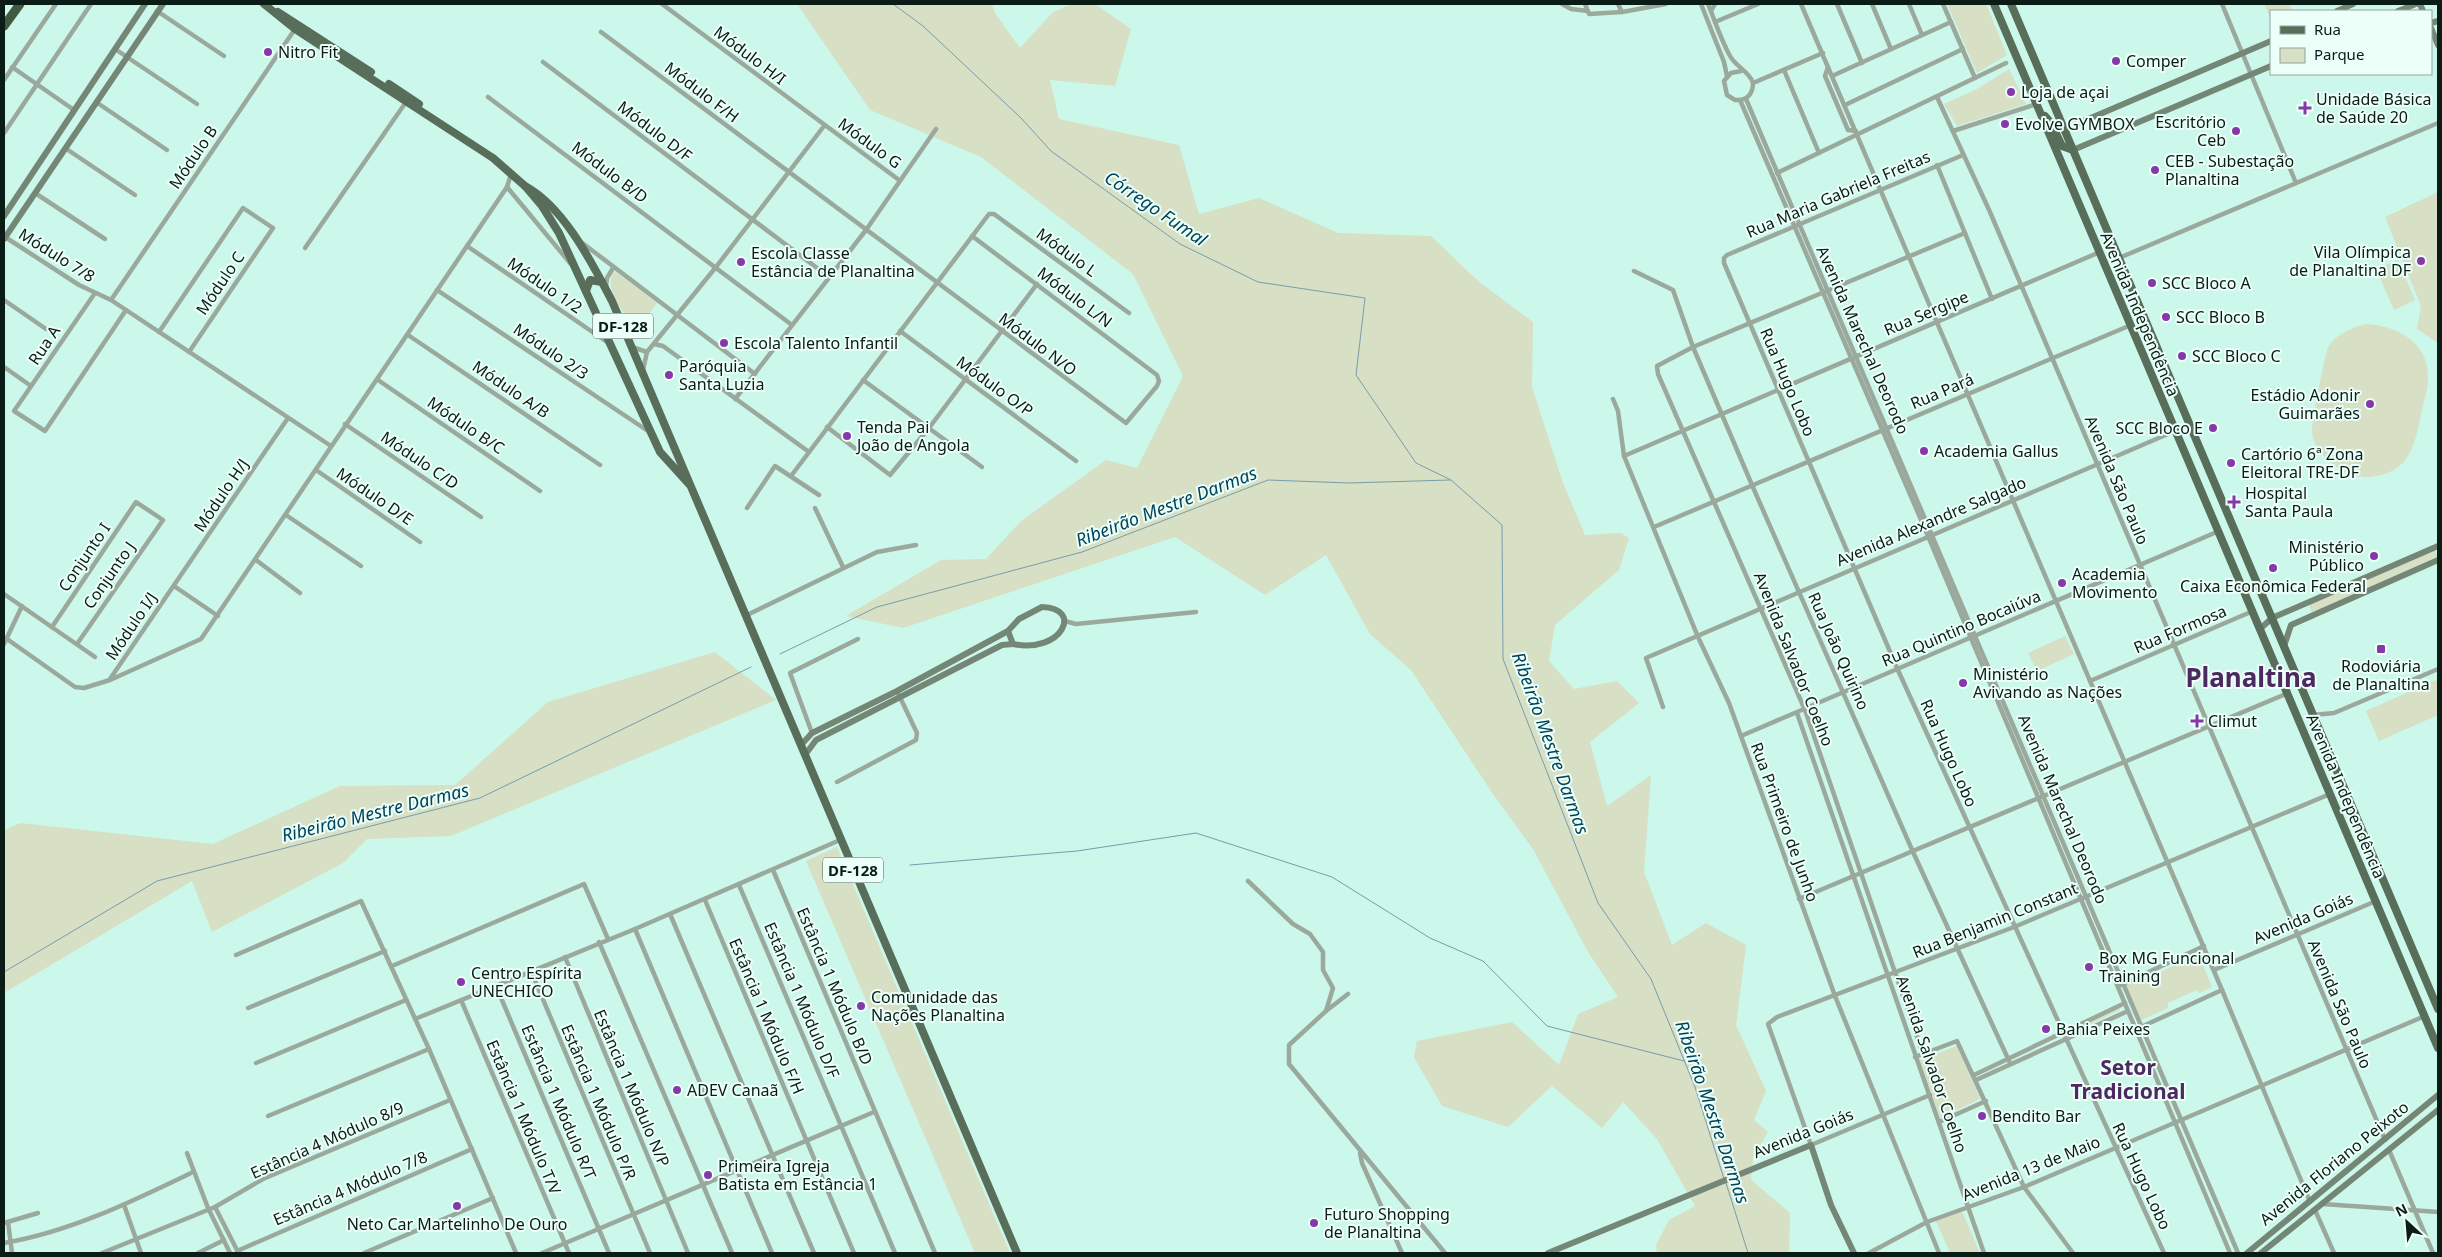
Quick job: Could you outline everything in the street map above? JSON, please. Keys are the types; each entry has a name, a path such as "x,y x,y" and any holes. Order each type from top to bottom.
{"highway":[{"path":"4,26 20,4"}],"main road":[{"name":"DF-128","path":"264,4 294,28 320,41 374,74 436,116 442,123"},
{"name":"Avenida Independência","path":"1994,4 2438,1048"},
{"name":"Avenida Independência","path":"2011,4 2242,552 2328,746 2378,870 2397,909 2438,1009"},
{"name":"DF-128","path":"273,10 288,16 306,28 320,41 406,102 442,123 512,172 525,186 552,220 662,455 690,485"},
{"path":"288,16 294,28 306,28"},
{"path":"2020,65 2026,58 2034,57"},
{"path":"374,74 379,83"},
{"path":"2038,107 2051,124 2062,146 2073,150"},
{"name":"DF-128","path":"525,186 536,192 550,205 574,236 604,285 632,346 840,840 1017,1253"},
{"path":"2080,205 2088,206 2094,201"},
{"path":"2085,216 2092,212 2099,212"},
{"path":"586,292 586,286 590,280 604,285"},
{"path":"2148,367 2158,367 2162,362"},
{"path":"2153,381 2159,374 2168,375"},
{"path":"651,432 659,436 666,427"},
{"path":"2224,543 2239,542"},
{"path":"2230,556 2235,551 2242,552"},
{"path":"2307,740 2323,736"},
{"path":"2312,750 2320,744 2328,746"},
{"path":"2391,935 2405,932"},
{"path":"2398,953 2403,946 2411,946"}],"street":[{"path":"4,80 56,4"},
{"path":"4,132 91,4"},
{"path":"4,216 145,4"},
{"path":"4,238 162,4"},
{"name":"Módulo H/I","path":"662,4 824,126"},
{"path":"1562,4 1571,9 1588,12 1622,12 1666,4"},
{"path":"1585,4 1588,12"},
{"path":"1618,4 1622,12"},
{"path":"1701,4 1724,62 1727,76 1723,86 1727,95 1743,100 1750,95 1753,83 1749,75 1741,71 1730,56 1708,4"},
{"path":"1711,11 1715,4"},
{"path":"1715,22 1756,4"},
{"path":"1801,4 2204,946 2310,1202"},
{"path":"1837,4 1862,63"},
{"path":"1872,4 1891,49"},
{"path":"1909,4 1922,35"},
{"path":"1943,4 1975,78"},
{"path":"2222,4 2296,183"},
{"path":"2339,10 2353,4"},
{"path":"2401,10 2416,4"},
{"path":"157,11 224,56"},
{"path":"1832,76 1951,22"},
{"name":"Módulo B","path":"111,300 294,28"},
{"path":"2432,31 2438,46"},
{"path":"126,32 139,39"},
{"name":"Módulo F/H","path":"601,32 789,172"},
{"path":"2064,129 2270,41"},
{"path":"115,49 197,104"},
{"path":"1845,105 1963,49"},
{"path":"1753,83 1822,53"},
{"name":"Módulo D/F","path":"542,62 829,277"},
{"path":"1777,173 2006,63"},
{"path":"1828,66 1825,76 1844,122 1848,130 1857,133"},
{"path":"2073,150 2270,66"},
{"path":"12,67 74,110"},
{"path":"1784,70 1820,153"},
{"path":"1727,76 1741,71"},
{"path":"90,87 102,94"},
{"name":"Avenida São Paulo","path":"1937,96 1990,212 2385,1140"},
{"name":"Módulo B/D","path":"488,97 716,267"},
{"name":"Avenida Marechal Deorodo","path":"1743,100 1777,173 1822,293 1928,536 2230,1253"},
{"name":"Avenida Marechal Deorodo","path":"1743,100 1796,225 1828,291 1888,428 2238,1253"},
{"path":"96,102 167,150"},
{"path":"306,248 406,102"},
{"path":"1953,131 2038,107"},
{"path":"1844,122 1851,119"},
{"path":"2119,258 2438,123"},
{"path":"643,372 647,352 678,316 824,126"},
{"name":"Módulo G","path":"824,126 899,180 936,129"},
{"path":"65,148 135,195"},
{"name":"Rua Maria Gabriela Freitas","path":"1724,258 1796,225 1963,155"},
{"path":"1937,166 1992,299"},
{"path":"34,170 45,178"},
{"path":"22,606 5,642 75,687 84,688 110,680 200,639 218,616 316,470 330,446 378,380 507,188 512,172"},
{"path":"789,172 866,230"},
{"path":"735,399 866,230 899,180"},
{"path":"507,188 573,267"},
{"path":"35,193 105,239"},
{"name":"Módulo C","path":"158,332 243,208 273,228 189,352"},
{"name":"Módulo L","path":"972,236 989,214 994,214 1129,313"},
{"name":"Módulo N/O","path":"866,230 1126,424"},
{"path":"1693,347 1965,233"},
{"path":"574,236 613,268 755,374"},
{"path":"791,476 972,236"},
{"name":"Módulo L/N","path":"972,236 1157,375 1159,381 1126,424"},
{"name":"Módulo 7/8","path":"4,238 78,285 111,300 330,446"},
{"name":"Módulo 1/2","path":"467,246 610,345"},
{"name":"Rua Sergipe","path":"1624,456 2100,252"},
{"name":"Rua Hugo Lobo","path":"1724,258 1749,324 1897,668 2064,1038 2164,1253"},
{"path":"716,267 792,325"},
{"path":"604,285 613,268"},
{"name":"Rua João Quirino","path":"1634,271 1672,290 1693,347 1752,485 1913,852 2009,1061"},
{"path":"827,427 890,475 929,428 1037,284"},
{"name":"Módulo 2/3","path":"437,290 651,432"},
{"name":"Rua A","path":"95,293 14,411 44,431 126,310"},
{"path":"4,300 46,329"},
{"name":"Rua Pará","path":"1654,527 2130,325"},
{"name":"Módulo O/P","path":"900,330 1076,461"},
{"name":"Módulo A/B","path":"408,334 600,465"},
{"path":"654,344 663,346 809,452"},
{"path":"632,346 647,352"},
{"name":"Avenida Salvador Coelho","path":"1693,347 1657,366 1658,374 1805,710 1923,1054"},
{"path":"4,368 31,386"},
{"name":"Módulo B/C","path":"378,380 540,491"},
{"path":"862,380 982,467"},
{"name":"Rua Primeiro de Junho","path":"1613,399 1618,411 1624,456 1698,637 1729,703 1835,996 1940,1253"},
{"name":"Módulo H/J","path":"174,586 288,418"},
{"name":"Módulo C/D","path":"345,424 481,517"},
{"name":"Avenida Alexandre Salgado","path":"1663,707 1646,658 2175,431"},
{"path":"747,508 775,466 819,495"},
{"name":"Módulo D/E","path":"316,470 420,542"},
{"name":"Conjunto I","path":"52,627 136,502 163,520"},
{"path":"814,508 843,567"},
{"path":"286,515 361,566"},
{"name":"Conjunto J","path":"76,644 163,520"},
{"name":"Rua Quintino Bocaiúva","path":"1741,736 2218,531"},
{"path":"745,616 877,552 916,545"},
{"path":"2260,630 2272,618 2438,547"},
{"path":"256,560 300,593"},
{"path":"2284,646 2291,625 2438,560"},
{"path":"174,586 218,616"},
{"name":"Módulo I/J","path":"110,680 174,586"},
{"path":"4,594 95,657"},
{"path":"2306,604 2311,616"},
{"path":"801,745 812,732 835,721 898,694 950,672 1002,645 1013,644 1027,647 1040,645 1053,639 1061,632 1065,621 1056,609 1042,607 1020,619 1008,631 946,664 898,694 816,740 805,755"},
{"path":"1065,621 1076,624 1196,612"},
{"name":"Rua Formosa","path":"2090,681 2253,612"},
{"path":"1008,631 1013,644"},
{"path":"812,732 790,673 858,639"},
{"path":"946,664 950,672"},
{"path":"2313,714 2334,713 2438,669"},
{"path":"837,782 916,740 917,733 898,694"},
{"path":"1799,899 2288,694"},
{"name":"Avenida Salvador Coelho","path":"1797,713 1984,1253"},
{"path":"835,721 838,728"},
{"name":"Rua Benjamin Constant","path":"1811,1145 1768,1024 1777,1018 2081,900 2330,794"},
{"path":"416,1018 705,900 840,840"},
{"name":"Estância 1 Módulo B/D","path":"773,870 935,1253"},
{"path":"1248,882 1293,924 1310,934 1321,949 1324,970 1333,988 1326,1011"},
{"path":"392,966 584,884 608,939"},
{"name":"Estância 1 Módulo D/F","path":"739,885 895,1253"},
{"name":"Estância 1 Módulo F/H","path":"705,900 854,1253"},
{"path":"236,955 361,901 416,1018 493,1198 515,1252 508,1253"},
{"name":"Avenida Goiás","path":"2214,970 2376,901"},
{"path":"670,914 814,1253"},
{"path":"635,929 772,1253"},
{"path":"599,942 732,1253"},
{"path":"2117,987 2204,946"},
{"path":"248,1008 385,951"},
{"name":"Estância 1 Módulo N/P","path":"564,957 688,1253"},
{"name":"Estância 1 Módulo P/R","path":"531,971 650,1253"},
{"name":"Estância 1 Módulo R/T","path":"496,986 609,1253"},
{"path":"2135,1030 2222,990"},
{"path":"1348,994 1289,1044 1289,1064 1445,1253"},
{"path":"256,1063 406,1000"},
{"name":"Estância 1 Módulo T/V","path":"460,1000 569,1253"},
{"path":"2009,1061 2130,1000"},
{"path":"1975,1077 2128,1011"},
{"name":"Avenida 13 de Maio","path":"1869,1253 1927,1222 2024,1187 2425,1016"},
{"path":"1915,1058 1957,1040 2024,1187 2074,1253"},
{"path":"268,1116 429,1049"},
{"name":"Avenida Floriano Peixoto","path":"2247,1253 2438,1095"},
{"name":"Avenida Goiás","path":"1548,1253 1558,1251 1930,1096"},
{"name":"Estância 4 Módulo 8/9","path":"215,1207 264,1179 450,1100"},
{"path":"1939,1122 1986,1101"},
{"name":"Avenida Floriano Peixoto","path":"2261,1253 2438,1110"},
{"path":"542,1253 874,1112"},
{"path":"2418,1113 2424,1122"},
{"path":"1811,1145 1831,1205 1854,1253"},
{"name":"Estância 4 Módulo 7/8","path":"238,1252 472,1149"},
{"path":"2389,1150 2433,1253"},
{"path":"1360,1152 1362,1163 1402,1253"},
{"path":"187,1153 208,1208 230,1253"},
{"path":"2357,1163 2357,1170 2364,1170"},
{"path":"4,1243 49,1232 124,1205 193,1172"},
{"path":"2345,1173 2352,1173 2351,1181"},
{"path":"364,1253 493,1198"},
{"path":"2323,1204 2438,1212"},
{"path":"124,1205 141,1253"},
{"path":"102,1253 208,1208 215,1207 238,1252"},
{"path":"2315,1210 2334,1253"},
{"path":"12,1253 6,1222 38,1213"},
{"path":"2291,1216 2290,1223 2295,1224"},
{"path":"2274,1229 2280,1230 2281,1236"},
{"path":"198,1253 224,1240"}],"green space":[{"path":"797,4 992,4 995,13 1020,48 1053,12 1072,4 1095,4 1131,29 1115,86 1050,80 1059,119 1179,145 1199,214 1259,198 1338,233 1431,236 1478,281 1533,322 1532,387 1563,483 1585,535 1621,533 1629,538 1619,570 1555,625 1549,661 1574,689 1617,681 1639,703 1590,742 1607,806 1651,775 1644,872 1672,945 1706,923 1746,945 1736,1025 1766,1091 1754,1120 1768,1132 1753,1158 1751,1180 1790,1213 1789,1253 1657,1253 1656,1245 1669,1220 1695,1206 1657,1139 1623,1102 1602,1128 1552,1086 1508,1127 1442,1106 1414,1057 1417,1041 1512,1022 1559,1065 1578,1014 1618,997 1588,952 1533,849 1493,794 1411,670 1370,634 1326,555 1265,595 1175,537 903,628 846,616 941,560 986,559 1021,521 1106,460 1137,468 1183,376 1133,274 981,157 870,110"},
{"path":"1947,4 1986,4 2007,55 1977,73"},
{"path":"2264,4 2289,4 2292,10 2270,10 2270,18"},
{"path":"2009,69 2026,104 1957,126 1944,104 1977,89"},
{"name":"Vila Olímpica de Planaltina DF","path":"2438,192 2438,343 2417,329 2421,306 2385,217"},
{"path":"2398,260 2415,300 2394,310 2376,269"},
{"path":"616,272 657,303 638,327 622,310 614,296 611,282 612,274"},
{"name":"Estádio Adonir Guimarães","path":"2365,324 2388,328 2408,337 2422,353 2427,364 2428,376 2417,434 2409,455 2394,470 2370,477 2351,474 2333,464 2318,449 2312,431 2328,348 2334,339 2349,330"},
{"path":"2435,550 2438,556 2312,613 2309,605"},
{"path":"2065,636 2074,654 2037,671 2028,653"},
{"path":"715,652 776,700 451,836 367,839 343,863 212,932 192,881 4,993 4,830 20,823 213,844 340,786 455,785 548,702"},
{"path":"2438,679 2438,715 2379,741 2366,711"},
{"path":"837,847 1010,1253 975,1253 806,861"},
{"path":"2198,953 2212,987 2200,993 2197,990 2168,1003 2168,1008 2141,1020 2126,985 2153,973 2157,974"},
{"path":"2119,1007 2120,1010 2067,1035 2066,1033"},
{"path":"1957,1046 1980,1099 1940,1118 1920,1060"},
{"path":"1962,1211 1980,1253 1950,1253 1936,1221"}],"waterway":[{"name":"Córrego Fumal","path":"893,4 923,26 1021,118 1051,151 1180,244 1258,282 1365,298 1356,375 1416,463 1451,480 1502,525 1503,659 1598,903 1651,979 1695,1087 1724,1179"},
{"name":"Ribeirão Mestre Darmas","path":"780,654 877,607 1082,552 1268,480 1349,483 1450,480"},
{"name":"Ribeirão Mestre Darmas","path":"4,972 157,881 480,798 751,667"},
{"path":"910,865 1077,851 1196,833 1332,877 1430,938 1483,961 1547,1026 1684,1061"},
{"name":"Ribeirão Mestre Darmas","path":"1726,1183 1748,1253"}],"place":[{"name":"Nitro Fit","path":"268,52"},
{"name":"Comper","path":"2116,61"},
{"name":"Loja de açai","path":"2011,92"},
{"name":"Unidade Básica de Saúde 20","path":"2305,108"},
{"name":"Evolve GYMBOX","path":"2005,124"},
{"name":"Escritório Ceb","path":"2236,131"},
{"name":"CEB - Subestação Planaltina","path":"2155,170"},
{"name":"Vila Olímpica de Planaltina DF","path":"2421,261"},
{"name":"Escola Classe Estância de Planaltina","path":"741,262"},
{"name":"SCC Bloco A","path":"2152,283"},
{"name":"SCC Bloco B","path":"2166,317"},
{"name":"Escola Talento Infantil","path":"724,343"},
{"name":"SCC Bloco C","path":"2182,356"},
{"name":"Paróquia Santa Luzia","path":"669,375"},
{"name":"Estádio Adonir Guimarães","path":"2370,404"},
{"name":"SCC Bloco E","path":"2213,428"},
{"name":"Tenda Pai João de Angola","path":"847,436"},
{"name":"Academia Gallus","path":"1924,451"},
{"name":"Cartório 6ª Zona Eleitoral TRE-DF","path":"2231,463"},
{"name":"Hospital Santa Paula","path":"2234,502"},
{"name":"Ministério Público","path":"2374,556"},
{"name":"Caixa Econômica Federal","path":"2273,568"},
{"name":"Academia Movimento","path":"2062,583"},
{"name":"Rodoviária de Planaltina","path":"2381,649"},
{"name":"Ministério Avivando as Nações","path":"1963,683"},
{"name":"Climut","path":"2197,721"},
{"name":"Box MG Funcional Training","path":"2089,967"},
{"name":"Centro Espírita UNECHICO","path":"461,982"},
{"name":"Comunidade das Nações Planaltina","path":"861,1006"},
{"name":"Bahia Peixes","path":"2046,1029"},
{"name":"ADEV Canaã","path":"677,1090"},
{"name":"Bendito Bar","path":"1982,1116"},
{"name":"Primeira Igreja Batista em Estância 1","path":"708,1175"},
{"name":"Neto Car Martelinho De Ouro","path":"457,1206"},
{"name":"Futuro Shopping de Planaltina","path":"1314,1223"}],"district":[{"name":"Planaltina","path":"2251,677"},
{"name":"Setor Tradicional","path":"2128,1079"}]}
